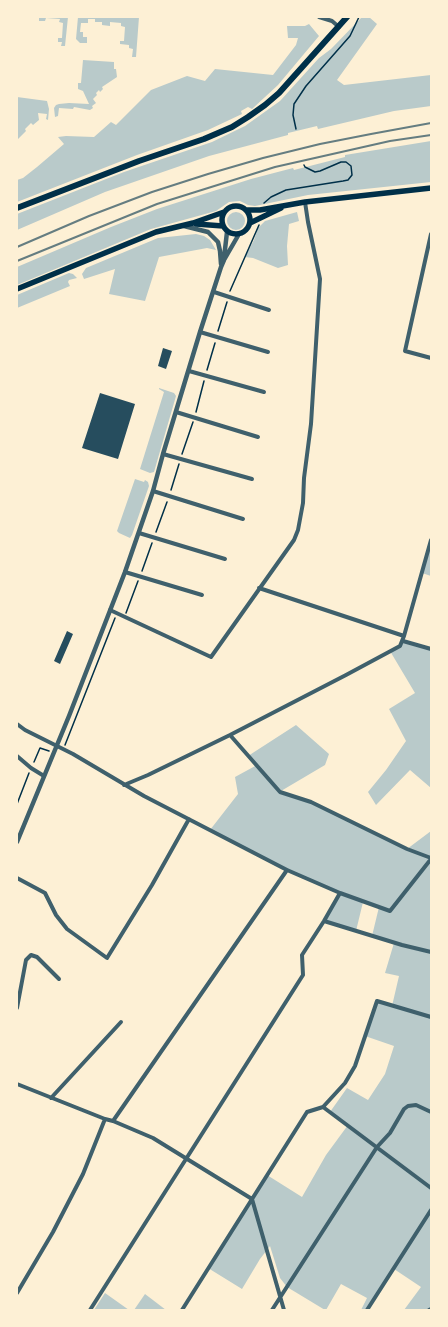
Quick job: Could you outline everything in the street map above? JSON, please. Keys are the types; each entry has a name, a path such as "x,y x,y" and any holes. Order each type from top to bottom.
{"main road":[{"path":"17,208 139,161 204,139 232,127 265,105 279,93 348,17"},
{"path":"17,289 156,232 193,223 224,212 234,206 239,206 246,210 260,210 305,202 431,188"},
{"path":"224,212 221,219 227,232 231,234 240,234 246,230 250,224 287,206"},
{"path":"246,210 249,216 250,224"},
{"path":"193,223 223,226"}],"street":[{"path":"319,17 332,21 339,27"},
{"path":"110,610 211,657 294,540 298,530 303,502 304,478 311,424 320,279 305,202"},
{"path":"183,225 208,232 214,237 218,242 221,267"},
{"path":"224,260 227,232"},
{"path":"17,842 28,812 57,746 125,572 153,491 200,332 221,267 240,234"},
{"path":"431,234 405,352 431,358"},
{"path":"214,292 269,310"},
{"path":"200,332 268,352"},
{"path":"189,371 264,392"},
{"path":"176,412 258,437"},
{"path":"163,454 252,479"},
{"path":"153,491 243,519"},
{"path":"139,533 225,559"},
{"path":"124,785 230,735 400,646 431,540"},
{"path":"125,572 202,595"},
{"path":"259,588 431,649"},
{"path":"17,724 25,730 64,749 124,785 287,870 340,893 390,911 431,859 407,849 311,802 280,792 230,735"},
{"path":"17,755 31,768 44,776"},
{"path":"17,878 45,893 56,914 67,929 107,958 152,885 189,819"},
{"path":"113,1121 287,870"},
{"path":"90,1310 303,975 302,955 340,893"},
{"path":"324,921 402,946 431,952"},
{"path":"17,1008 26,960 31,955 37,957 59,979"},
{"path":"182,1310 307,1112 323,1107 345,1083 355,1066 377,1001 431,1017"},
{"path":"51,1098 121,1022"},
{"path":"17,1084 153,1138 252,1199 284,1310"},
{"path":"272,1310 377,1147 390,1133 404,1109 408,1106 416,1106 431,1112"},
{"path":"323,1107 431,1188"},
{"path":"17,1293 53,1232 83,1174 105,1119"},
{"path":"367,1310 431,1210"}],"path":[{"path":"296,129 293,115 294,104 306,86 350,36 359,17"},
{"path":"286,190 348,180 352,175 351,166 346,162 341,162 315,172 304,165"},
{"path":"64,749 117,613"},
{"path":"17,804 40,748"}],"shaded area":[{"path":"33,17 68,17 65,46 61,46 62,42 58,42 58,38 62,38 63,23 59,22 60,19 46,18 45,21 39,21 39,18"},
{"path":"78,17 139,17 136,57 132,57 133,49 129,48 129,45 120,44 120,41 124,41 125,27 121,26 121,23 110,22 110,26 102,25 102,22 95,22 95,19 88,19 88,23 81,23 80,32 83,32 83,37 87,37 87,43 80,43 76,39"},
{"path":"362,17 369,17 377,24 337,80 344,85 431,75 431,106 394,111 318,129 317,126 209,156 105,192 17,230 17,214 124,172 212,142 245,126 280,101 319,58 331,49"},
{"path":"309,24 319,36 278,85 252,109 248,107 241,111 242,114 208,130 137,155 17,202 17,180 23,178 64,144 58,137 94,137 111,122 116,125 151,90 187,76 205,81 215,69 273,75 296,45 298,38 288,38 287,26 305,26"},
{"path":"83,60 114,62 114,69 116,69 117,77 102,87 103,89 100,92 99,90 96,93 97,95 93,99 96,103 90,110 74,107 73,109 59,108 58,116 55,117 54,108 56,105 69,103 89,104 83,91 78,89 78,83 81,83"},
{"path":"17,97 47,101 49,109 48,120 46,119 47,114 38,113 39,120 33,125 31,123 25,129 26,131 17,140"},
{"path":"431,141 431,182 308,195 255,206 248,205 240,201 229,202 216,211 151,229 17,285 17,267 157,209 251,179 345,157 345,155"},
{"path":"236,212 242,215 245,221 242,227 236,230 230,227 227,221 230,215"},
{"path":"297,212 299,221 289,224 287,246 288,265 278,268 253,258 245,257 254,240 258,228 265,221"},
{"path":"196,234 204,236 210,240 216,250 207,248 159,257 145,301 109,294 115,269 84,279 82,274 86,268 158,238"},
{"path":"69,273 73,274 77,278 69,280 68,282 70,286 17,308 17,295"},
{"path":"159,388 174,393 176,396 154,472 150,473 140,469 164,392"},
{"path":"135,479 144,482 145,480 148,482 149,486 130,538 117,531"},
{"path":"431,540 431,576 422,573"},
{"path":"403,641 431,649 431,788 410,770 376,805 368,792 386,770 406,741 389,709 415,693 390,651 400,646"},
{"path":"296,725 329,754 325,765 281,791 311,802 407,849 431,831 431,1310 404,1310 421,1287 394,1269 367,1310 361,1310 367,1298 341,1284 325,1310 287,1287 280,1278 270,1246 260,1259 242,1289 208,1268 267,1175 302,1197 326,1155 348,1125 330,1112 347,1088 368,1100 385,1074 394,1046 365,1036 377,1001 392,1006 399,976 385,973 394,943 372,936 379,907 363,902 356,931 324,921 340,893 287,870 210,830 238,794 235,777 257,765 248,756"},
{"path":"105,1293 129,1310 94,1310"},
{"path":"145,1294 166,1310 134,1310"}],"building":[{"path":"163,348 172,351 166,369 158,366"},
{"path":"100,393 135,404 118,459 82,448"},
{"path":"67,631 73,634 60,664 54,661"}],"railway":[{"path":"17,247 89,216 152,192 208,174 263,158 320,144 431,123"},
{"path":"17,261 157,204 275,167 390,141 431,135"}]}
